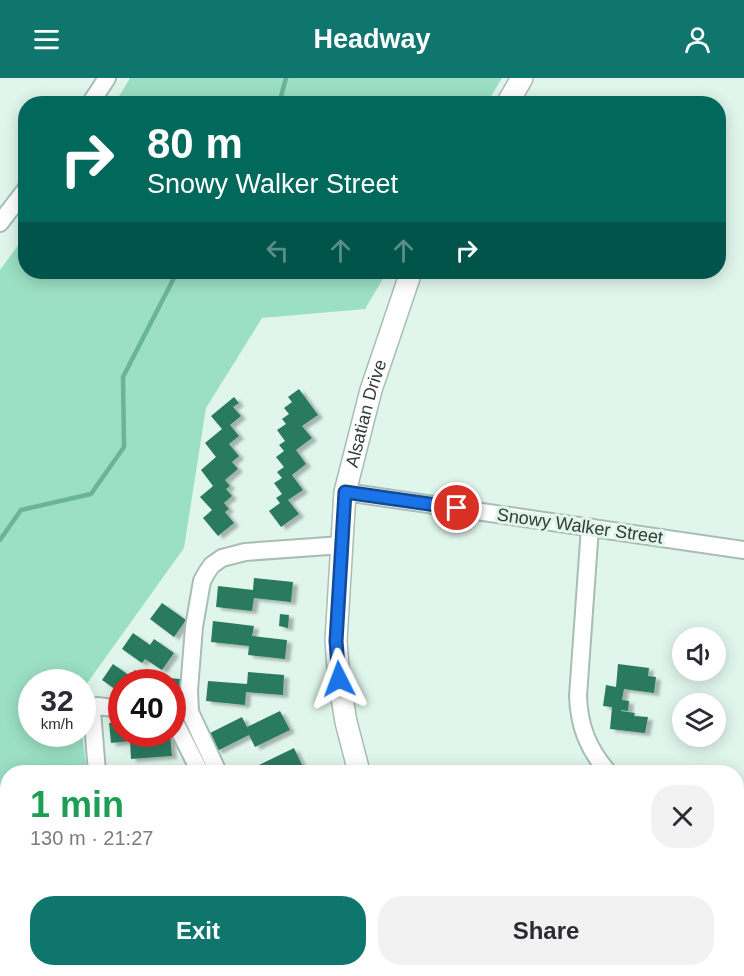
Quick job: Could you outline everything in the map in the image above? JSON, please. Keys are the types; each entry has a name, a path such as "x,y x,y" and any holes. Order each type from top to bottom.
{"street":[{"path":"95,96 107,78"},
{"path":"512,96 522,78"},
{"path":"0,223 18,199"},
{"name":"Alsatian Drive","path":"357,765 346,722 336,641 345,492 371,390 409,279"},
{"name":"Snowy Walker Street","path":"345,492 742,546"},
{"path":"590,527 578,709 584,735 602,765"},
{"path":"215,765 190,712 189,690 194,627 202,581 207,572 222,558 245,552 342,545"},
{"path":"96,765 92,711 97,706 108,707"},
{"path":"186,743 197,765"}],"green space":[{"path":"130,78 502,78 491,96 119,96"},
{"path":"18,246 18,279 383,279 365,309 262,318 206,408 184,548 96,671 96,669 18,669 18,747 84,747 86,765 0,765 0,270"}],"building":[{"path":"299,389 318,415 302,426 312,438 296,450 306,464 292,475 303,490 288,500 299,514 281,527 269,511 280,503 276,498 282,494 274,483 282,478 277,472 284,467 276,457 284,451 279,445 285,441 277,430 286,424 282,419 289,414 284,408 292,402 288,397"},
{"path":"234,397 239,403 233,407 241,416 230,425 239,436 229,444 239,456 232,462 238,469 225,480 230,486 226,489 232,496 224,503 229,509 225,512 234,523 218,536 203,518 212,510 200,497 213,486 201,470 216,457 205,443 222,429 211,416"},
{"path":"254,578 293,582 291,602 254,598 252,611 216,607 218,586 253,590"},
{"path":"162,603 186,620 174,637 150,619"},
{"path":"280,614 289,615 288,628 279,626"},
{"path":"213,621 254,626 252,636 287,640 285,659 248,655 249,646 211,642"},
{"path":"133,633 150,645 154,639 174,653 160,669 145,659 142,663 122,649"},
{"path":"113,664 120,669 110,669"},
{"path":"618,664 649,668 648,676 656,677 654,693 624,689 622,700 629,701 628,711 621,711 635,713 634,716 648,717 645,733 610,729 612,707 603,706 606,685 616,687"},
{"path":"108,671 108,684 102,680"},
{"path":"248,672 284,675 283,695 246,692 245,705 206,701 208,681 247,684"},
{"path":"280,711 290,730 255,747 249,735 217,751 208,734 242,717 247,727"},
{"path":"130,747 171,747 172,756 131,759"},
{"path":"294,748 302,765 259,765"}],"waterway":[{"path":"281,96 286,78"},
{"path":"0,540 21,510 91,494 124,447 123,377 173,279"}],"route":[{"path":"339,679 336,641 345,492 457,508"}]}
